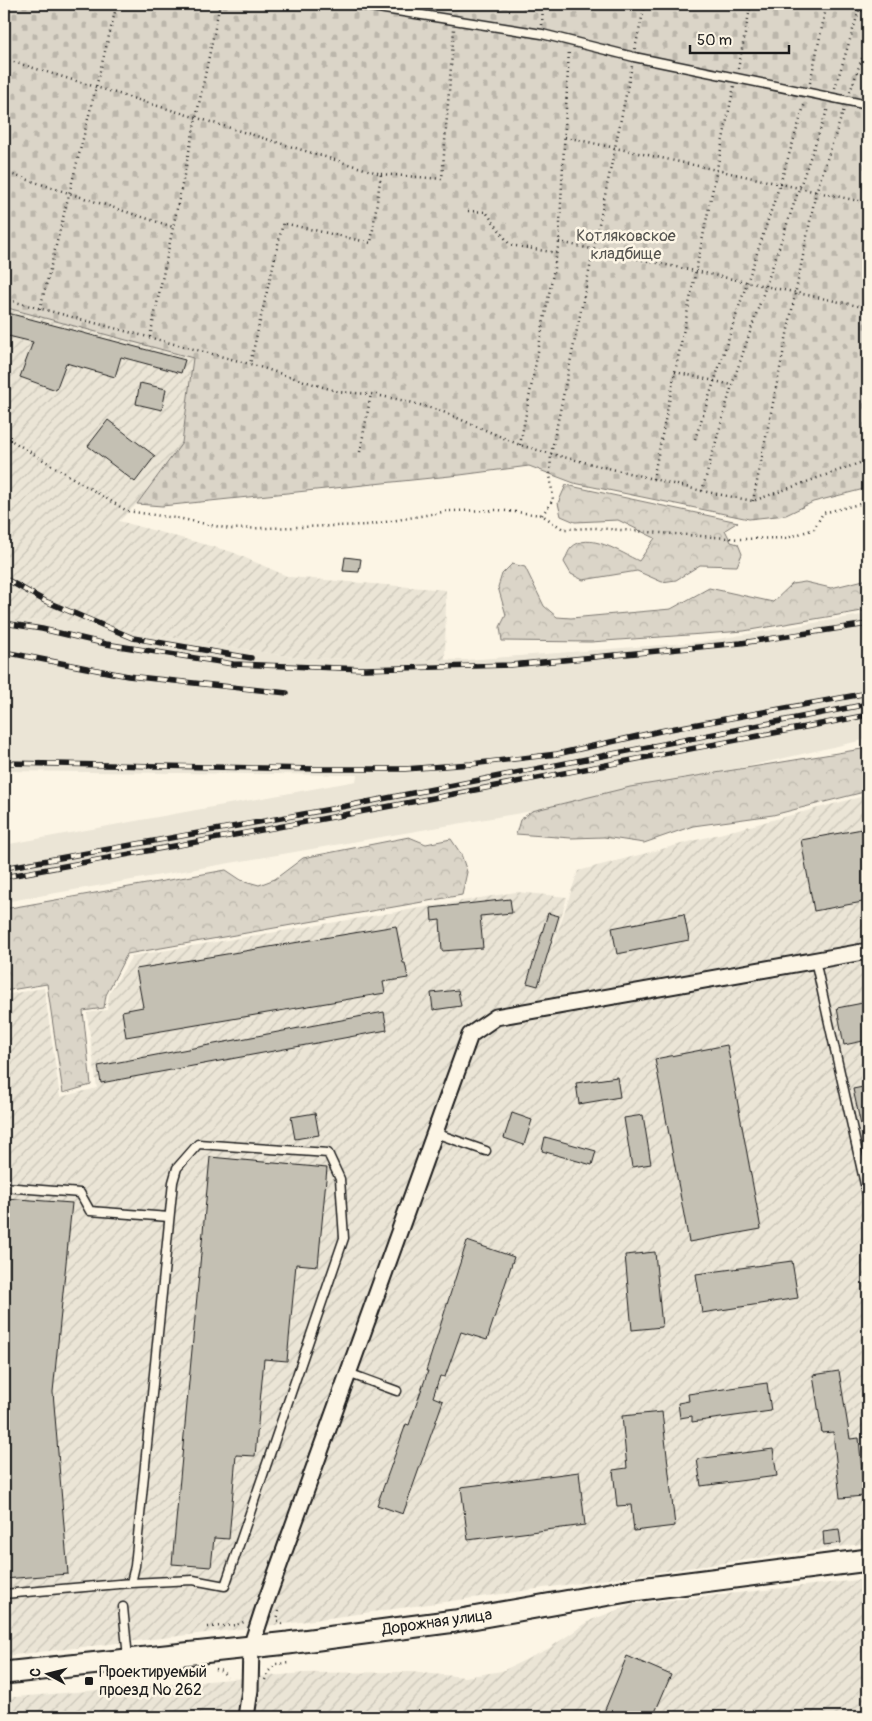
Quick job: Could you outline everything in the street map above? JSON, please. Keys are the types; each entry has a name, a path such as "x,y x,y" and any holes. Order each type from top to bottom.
{"main road":[{"name":"Дорожная улица","path":"4,1673 251,1647 455,1621 633,1590 868,1560"}],"street":[{"path":"246,1717 251,1677 251,1647 264,1607 470,1035 496,1017 868,951"}],"lane":[{"path":"353,4 542,34 634,57 868,104"},
{"path":"815,960 868,1198"},
{"path":"435,1133 486,1151"},
{"path":"4,1594 131,1583 193,1580 225,1586 344,1238 340,1179 328,1153 198,1144 177,1168 173,1182 169,1217 135,1566 131,1583"},
{"path":"4,1187 80,1193 90,1211 169,1217"},
{"path":"348,1373 397,1391"},
{"path":"123,1607 128,1660"}],"path":[{"path":"40,309 117,4"},
{"path":"150,337 220,4"},
{"path":"542,34 543,4"},
{"path":"542,515 553,500 550,474 551,454 645,4"},
{"path":"652,479 751,4"},
{"path":"694,439 780,184 808,92 827,4"},
{"path":"832,4 868,12"},
{"path":"702,491 732,385 832,97 861,4"},
{"path":"4,59 381,174 442,179 455,20"},
{"path":"520,445 559,242 570,41"},
{"path":"753,501 816,192 868,41"},
{"path":"565,137 868,203"},
{"path":"4,172 173,227"},
{"path":"250,364 283,223 370,243 381,174"},
{"path":"468,211 486,212 510,245 557,253"},
{"path":"559,242 868,308"},
{"path":"4,299 250,364 339,392 371,394 406,401 441,411 520,445 551,454 702,491 753,501 867,460 868,452"},
{"path":"675,372 732,385"},
{"path":"360,452 371,394"},
{"path":"4,436 128,511 182,519 230,530 368,525 449,511 498,510 542,515 563,529 595,528 741,539 787,538 814,529 823,513 868,502"},
{"path":"279,1611 278,1620 287,1628"},
{"path":"208,1627 237,1624 250,1620"},
{"path":"265,1680 269,1671 276,1664 290,1663"},
{"path":"211,1668 222,1671 228,1676"}],"shaded area":[{"path":"4,307 194,358 182,443 137,504 119,521 232,552 289,577 446,590 445,660 300,658 56,619 4,622"},
{"path":"868,614 868,739 613,797 4,902 4,845 356,781 357,775 4,771 4,622 56,619 300,658 467,660 700,642"},
{"path":"868,795 868,1543 292,1623 4,1656 4,995 44,988 60,1097 97,1088 87,1013 107,1010 109,994 132,956 516,892 567,897 549,958 578,871"},
{"path":"868,1579 868,1717 4,1717 4,1698 305,1673 410,1672 465,1677 502,1671 548,1649 591,1620 634,1604"}],"green space":[{"name":"Котляковское кладбище","path":"4,4 868,4 868,488 813,502 786,515 749,519 574,483 529,466 162,506 137,504 182,443 193,358 4,307"},
{"path":"566,485 738,522 725,530 731,542 738,544 742,554 737,566 700,565 676,580 662,582 637,571 583,580 571,574 564,562 570,549 578,543 586,541 595,542 639,561 655,538 618,520 575,522 561,516 558,503"},
{"path":"512,564 525,567 544,606 557,617 571,618 671,609 709,588 773,602 792,584 805,582 831,588 868,579 868,610 744,631 591,642 502,641 500,627 506,615 498,587 502,574"},
{"path":"868,748 868,791 773,815 693,826 644,843 604,837 571,838 516,834 520,820 532,811 630,787"},
{"path":"409,837 426,844 451,839 461,854 467,872 462,895 127,954 106,995 104,1008 83,1011 91,1085 63,1093 47,984 4,991 4,909 226,870 241,880 259,885 275,879 303,858"}],"building":[{"path":"4,312 185,360 181,373 121,357 115,377 66,363 56,390 20,377 33,342 4,335"},
{"path":"140,383 166,389 162,410 136,404"},
{"path":"108,420 155,456 135,482 88,446"},
{"path":"345,557 361,559 359,572 343,571"},
{"path":"868,828 868,901 814,911 801,840"},
{"path":"510,899 512,913 480,916 483,948 442,951 440,920 432,921 431,908"},
{"path":"548,913 559,916 538,986 527,983"},
{"path":"684,914 689,940 617,954 612,928"},
{"path":"396,926 408,978 383,982 385,993 126,1037 122,1011 143,1007 136,969"},
{"path":"458,990 461,1006 433,1010 431,993"},
{"path":"868,1002 868,1040 844,1045 837,1008"},
{"path":"384,1012 387,1030 101,1083 98,1066"},
{"path":"727,1045 761,1229 689,1242 655,1059"},
{"path":"617,1077 620,1097 579,1104 576,1083"},
{"path":"868,1086 868,1139 864,1139 853,1089"},
{"path":"315,1113 319,1135 295,1139 291,1117"},
{"path":"512,1113 532,1120 524,1145 504,1138"},
{"path":"643,1115 651,1164 632,1167 624,1118"},
{"path":"545,1137 596,1151 592,1165 542,1151"},
{"path":"210,1157 327,1168 318,1266 296,1264 287,1361 264,1359 255,1456 236,1455 229,1539 214,1538 211,1567 172,1564"},
{"path":"4,1198 72,1203 53,1392 68,1574 4,1579"},
{"path":"467,1241 514,1257 487,1340 461,1332 445,1377 440,1376 433,1397 443,1401 403,1514 377,1505 406,1424 409,1425 428,1371 426,1371"},
{"path":"655,1252 662,1327 632,1330 625,1255"},
{"path":"792,1261 798,1298 702,1313 696,1274"},
{"path":"839,1371 850,1439 859,1438 864,1496 840,1498 833,1432 822,1433 813,1375"},
{"path":"767,1383 771,1411 692,1422 692,1416 680,1418 678,1403 689,1401 688,1394"},
{"path":"662,1412 675,1526 634,1531 631,1505 617,1506 613,1470 627,1468 622,1416"},
{"path":"773,1449 777,1476 701,1486 697,1459"},
{"path":"579,1472 585,1525 468,1540 461,1487"},
{"path":"839,1529 841,1543 824,1545 823,1531"},
{"path":"627,1656 671,1675 653,1717 602,1717"}],"railway":[{"path":"4,578 45,601 133,638 251,658"},
{"path":"4,623 42,629 106,644 233,664 365,669 511,665 741,643 868,624"},
{"path":"4,652 128,676 287,693"},
{"path":"4,763 317,769 405,769 471,764 557,754 665,730 868,693"},
{"path":"4,868 331,809 868,704"},
{"path":"4,877 333,817 868,715"}],"place":[{"name":"Проектируемый проезд № 262","path":"89,1681"}]}
